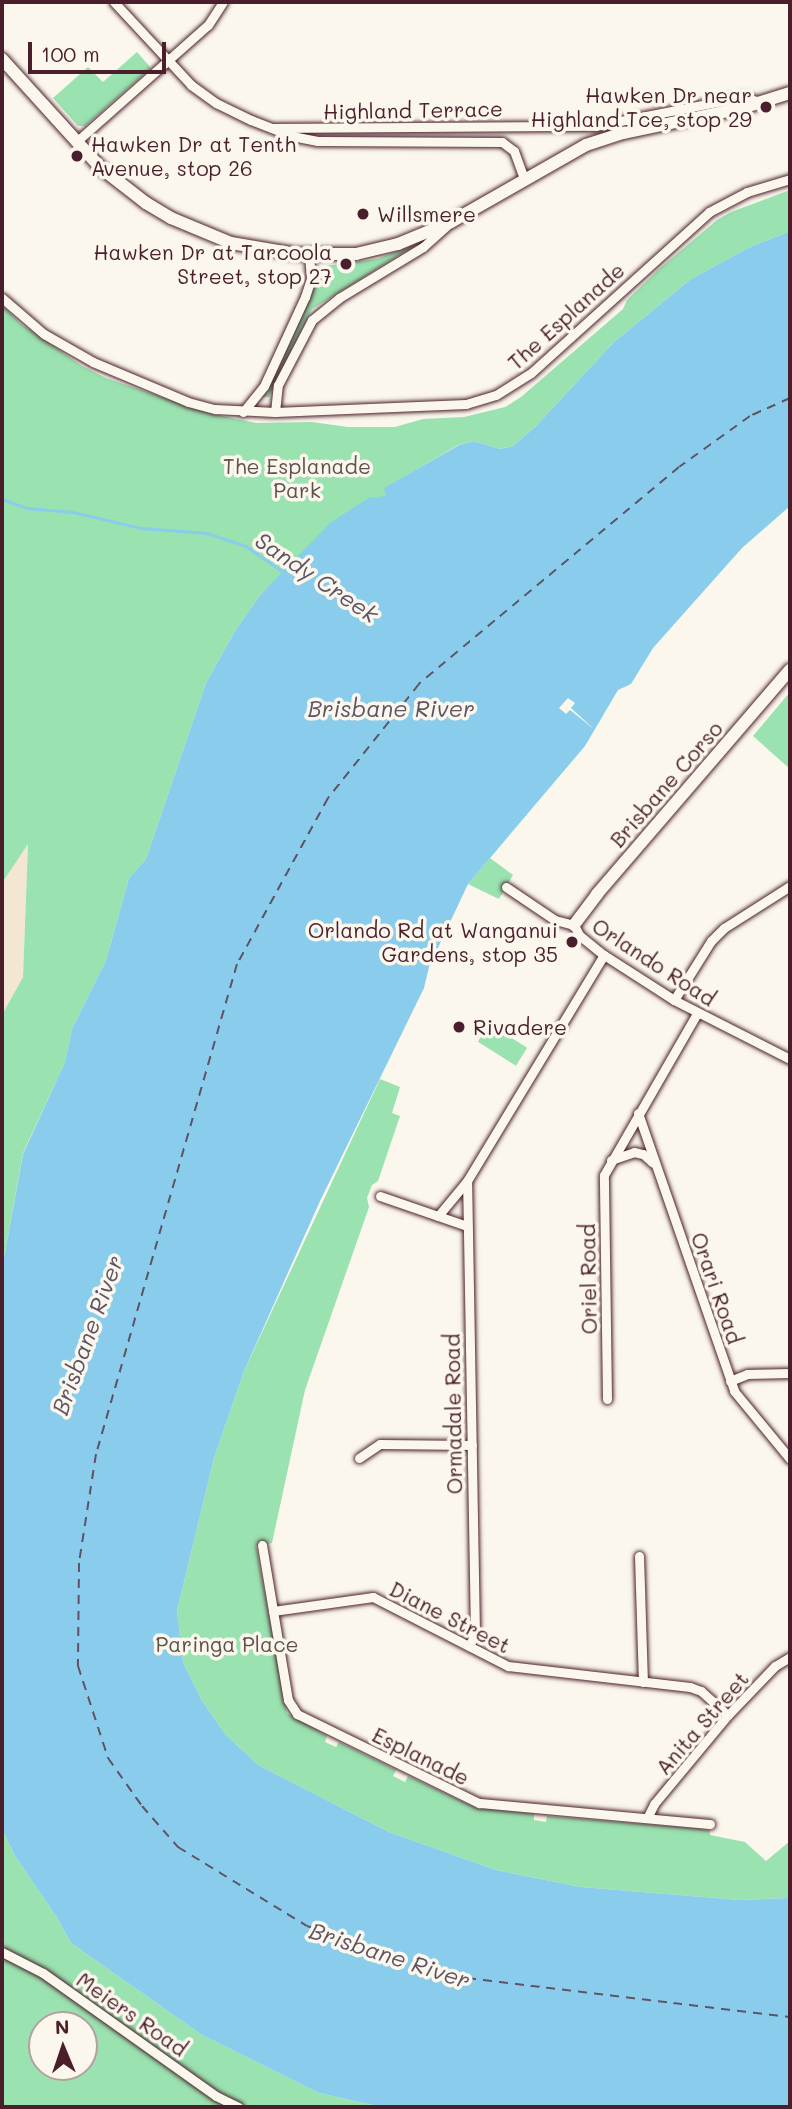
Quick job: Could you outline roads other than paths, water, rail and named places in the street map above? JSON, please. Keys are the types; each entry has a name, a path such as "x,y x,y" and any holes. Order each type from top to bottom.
{"main road":[{"path":"3,61 76,142 120,184 171,218 240,245 309,255 370,251 451,222 574,150 607,137 790,93"},
{"path":"761,102 790,83"},
{"name":"Brisbane Corso","path":"574,925 597,894 790,670"}],"street":[{"name":"Highland Terrace","path":"114,2 167,61 216,103 272,128 318,141 502,142 514,151 524,179"},
{"path":"76,142 212,20 223,2"},
{"name":"Highland Terrace","path":"272,128 595,126 743,96 761,102"},
{"name":"The Esplanade","path":"2,298 44,334 93,362 188,402 243,412 456,405 496,396 531,373 709,212 747,192 790,179"},
{"path":"275,412 278,385 312,320 338,298 423,247 451,222"},
{"path":"243,412 264,386 305,297 311,278 309,255"},
{"path":"674,1000 711,941 724,928 790,886"},
{"name":"Orlando Road","path":"506,887 555,920 574,925 579,935 604,955 674,1000 790,1059"},
{"path":"438,1216 467,1181 604,955"},
{"name":"Oriel Road","path":"607,1399 604,1175 697,1013"},
{"name":"Orari Road","path":"638,1113 734,1391 790,1459"},
{"path":"611,1160 634,1152 643,1154 655,1164"},
{"name":"Ormadale Road","path":"467,1181 475,1634 469,1646"},
{"path":"380,1196 467,1226"},
{"path":"730,1381 747,1374 790,1373"},
{"path":"359,1458 380,1444 472,1445"},
{"name":"Esplanade","path":"262,1545 288,1700 290,1709 297,1714 479,1803 710,1824"},
{"path":"639,1556 643,1682"},
{"name":"Diane Street","path":"274,1611 367,1596 518,1668 690,1687 701,1691 728,1714"},
{"name":"Anita Street","path":"647,1818 649,1810 728,1714 775,1666 790,1657"},
{"name":"Meiers Road","path":"2,1952 43,1973 216,2096 239,2107"}],"water":[{"name":"Brisbane River","path":"790,231 790,506 742,548 653,648 631,684 618,690 585,746 468,884 429,967 424,988 320,1201 244,1371 214,1458 177,1611 183,1662 201,1699 225,1734 258,1765 389,1832 496,1870 581,1887 740,1900 790,1898 790,2107 381,2107 319,2093 202,2035 71,1943 15,1856 2,1829 2,1269 23,1154 65,1062 72,1029 106,960 129,878 146,859 206,683 235,631 261,594 330,523 370,497 386,495 384,488 459,445 474,441 500,449 513,446 536,426 614,342 691,279 748,248"}],"waterway":[{"name":"Sandy Creek","path":"2,499 27,508 73,512 141,528 207,533 246,546 285,573"}],"place":[{"name":"Hawken Dr near Highland Tce, stop 29","path":"766,107"},
{"name":"Hawken Dr at Tenth Avenue, stop 26","path":"77,156"},
{"name":"Willsmere","path":"363,214"},
{"name":"Hawken Dr at Tarcoola Street, stop 27","path":"346,264"},
{"name":"Orlando Rd at Wanganui Gardens, stop 35","path":"572,942"},
{"name":"Rivadere","path":"459,1027"}],"park label":[{"name":"The Esplanade Park","path":"297,478"},
{"name":"Paringa Place","path":"227,1644"}]}
